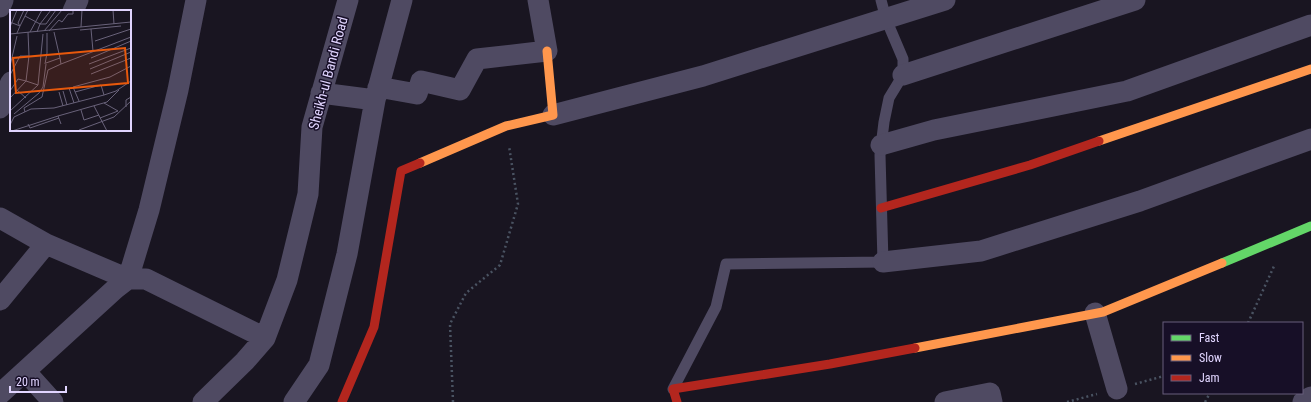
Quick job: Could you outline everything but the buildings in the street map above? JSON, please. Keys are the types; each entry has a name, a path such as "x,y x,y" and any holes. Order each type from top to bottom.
{"street":[{"path":"0,7 3,0"},
{"path":"73,10 78,0"},
{"path":"0,394 115,289 128,279 149,210 171,120 196,0"},
{"name":"Sheikh-ul Bandi Road","path":"203,402 245,361 265,338 287,280 308,194 312,127 348,0"},
{"path":"294,402 319,365 347,254 376,94 402,0"},
{"path":"538,0 547,51 553,115"},
{"path":"903,75 1135,0"},
{"path":"342,402 374,327 400,171 506,126 703,76 884,9 939,1"},
{"path":"881,145 934,130 1127,91 1311,25"},
{"path":"321,92 417,94 421,81 460,90 478,59 547,51"},
{"path":"881,208 1030,165 1311,69"},
{"path":"0,108 10,84"},
{"path":"883,262 981,251 1140,202 1311,139"},
{"path":"0,218 46,244 128,279 146,279 265,338"},
{"path":"677,402 673,389 830,364 1103,312 1311,226"},
{"path":"0,300 46,244"},
{"path":"1095,313 1118,389"},
{"path":"25,371 53,402"},
{"path":"944,402 990,393 992,402"},
{"path":"1303,402 1311,398"}],"lane":[{"path":"673,389 716,307 726,264 883,262 881,145 889,98 903,75 903,59 884,9"}],"path":[{"path":"453,402 450,324 466,293 500,265 518,204 506,126"},
{"path":"1248,322 1276,262"}],"traffic: fast":[{"path":"1222,263 1311,226"}],"traffic: slow":[{"path":"420,163 506,126 553,115 547,51"},
{"path":"1099,141 1311,69"},
{"path":"915,348 1103,312 1222,263"}],"traffic: jam":[{"path":"881,208 1030,165 1099,141"},
{"path":"342,402 374,327 401,171 420,163"},
{"path":"677,402 673,389 830,364 915,348"}]}
